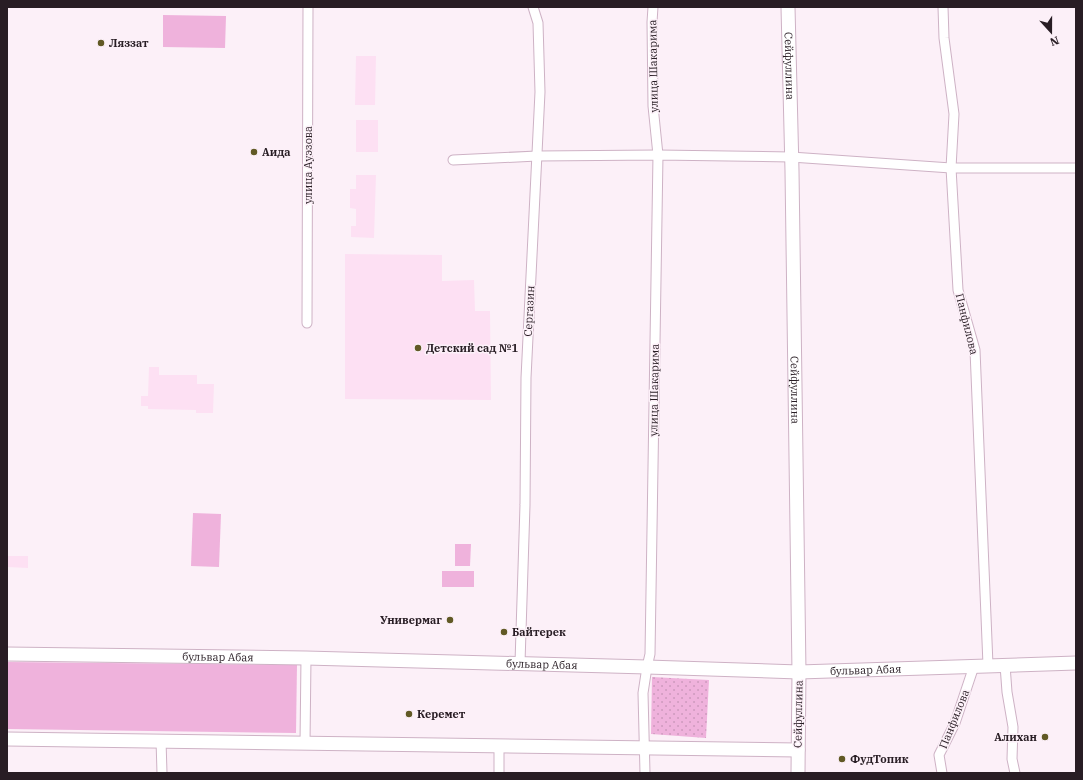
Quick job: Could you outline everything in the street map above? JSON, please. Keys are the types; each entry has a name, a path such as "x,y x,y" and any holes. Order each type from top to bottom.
{"main road":[{"name":"Сейфуллина","path":"788,7 799,672 798,773"},
{"name":"бульвар Абая","path":"7,654 306,658 647,666 799,672 1076,663"},
{"path":"7,739 798,750"}],"street":[{"name":"улица Ауэзова","path":"307,323 308,7"},
{"name":"Сергазин","path":"520,663 525,505 526,378 540,92 539,31 533,7"},
{"name":"улица Шакарима","path":"645,773 643,702 647,666 650,654 658,155 653,106 653,7"},
{"name":"Панфилова","path":"943,7 944,38 954,114 951,168 958,290 975,350 988,666"},
{"path":"453,160 537,156 658,155 791,157 951,168 1076,168"},
{"path":"305,743 306,658"},
{"path":"1005,665 1007,692 1013,727 1012,759 1015,773"},
{"name":"Панфилова","path":"942,773 939,755 955,723 974,666"},
{"path":"161,740 162,773"},
{"path":"498,773 499,745"}],"shaded area":[{"path":"163,15 226,16 225,48 163,47"},
{"path":"356,56 376,56 375,105 355,105"},
{"path":"356,120 378,120 378,152 356,152"},
{"path":"356,175 376,175 374,238 351,237 351,226 356,226 356,209 350,208 350,189 356,189"},
{"path":"345,254 442,255 442,281 474,280 475,311 490,311 491,400 345,399"},
{"path":"149,367 159,367 159,375 197,375 197,384 214,384 213,413 196,413 196,410 148,409 148,406 141,406 141,396 148,396"},
{"path":"193,513 221,514 219,567 191,566"},
{"path":"455,544 471,544 470,566 455,566"},
{"path":"7,556 28,556 28,568 7,567"},
{"path":"442,571 474,571 474,587 442,587"},
{"path":"7,662 297,665 296,733 7,729"},
{"path":"652,677 709,680 706,738 651,734"}],"place":[{"name":"Ляззат","path":"101,43"},
{"name":"Аида","path":"254,152"},
{"name":"Детский сад №1","path":"418,348"},
{"name":"Универмаг","path":"450,620"},
{"name":"Байтерек","path":"504,632"},
{"name":"Керемет","path":"409,714"},
{"name":"Алихан","path":"1045,737"},
{"name":"ФудТопик","path":"842,759"}]}
